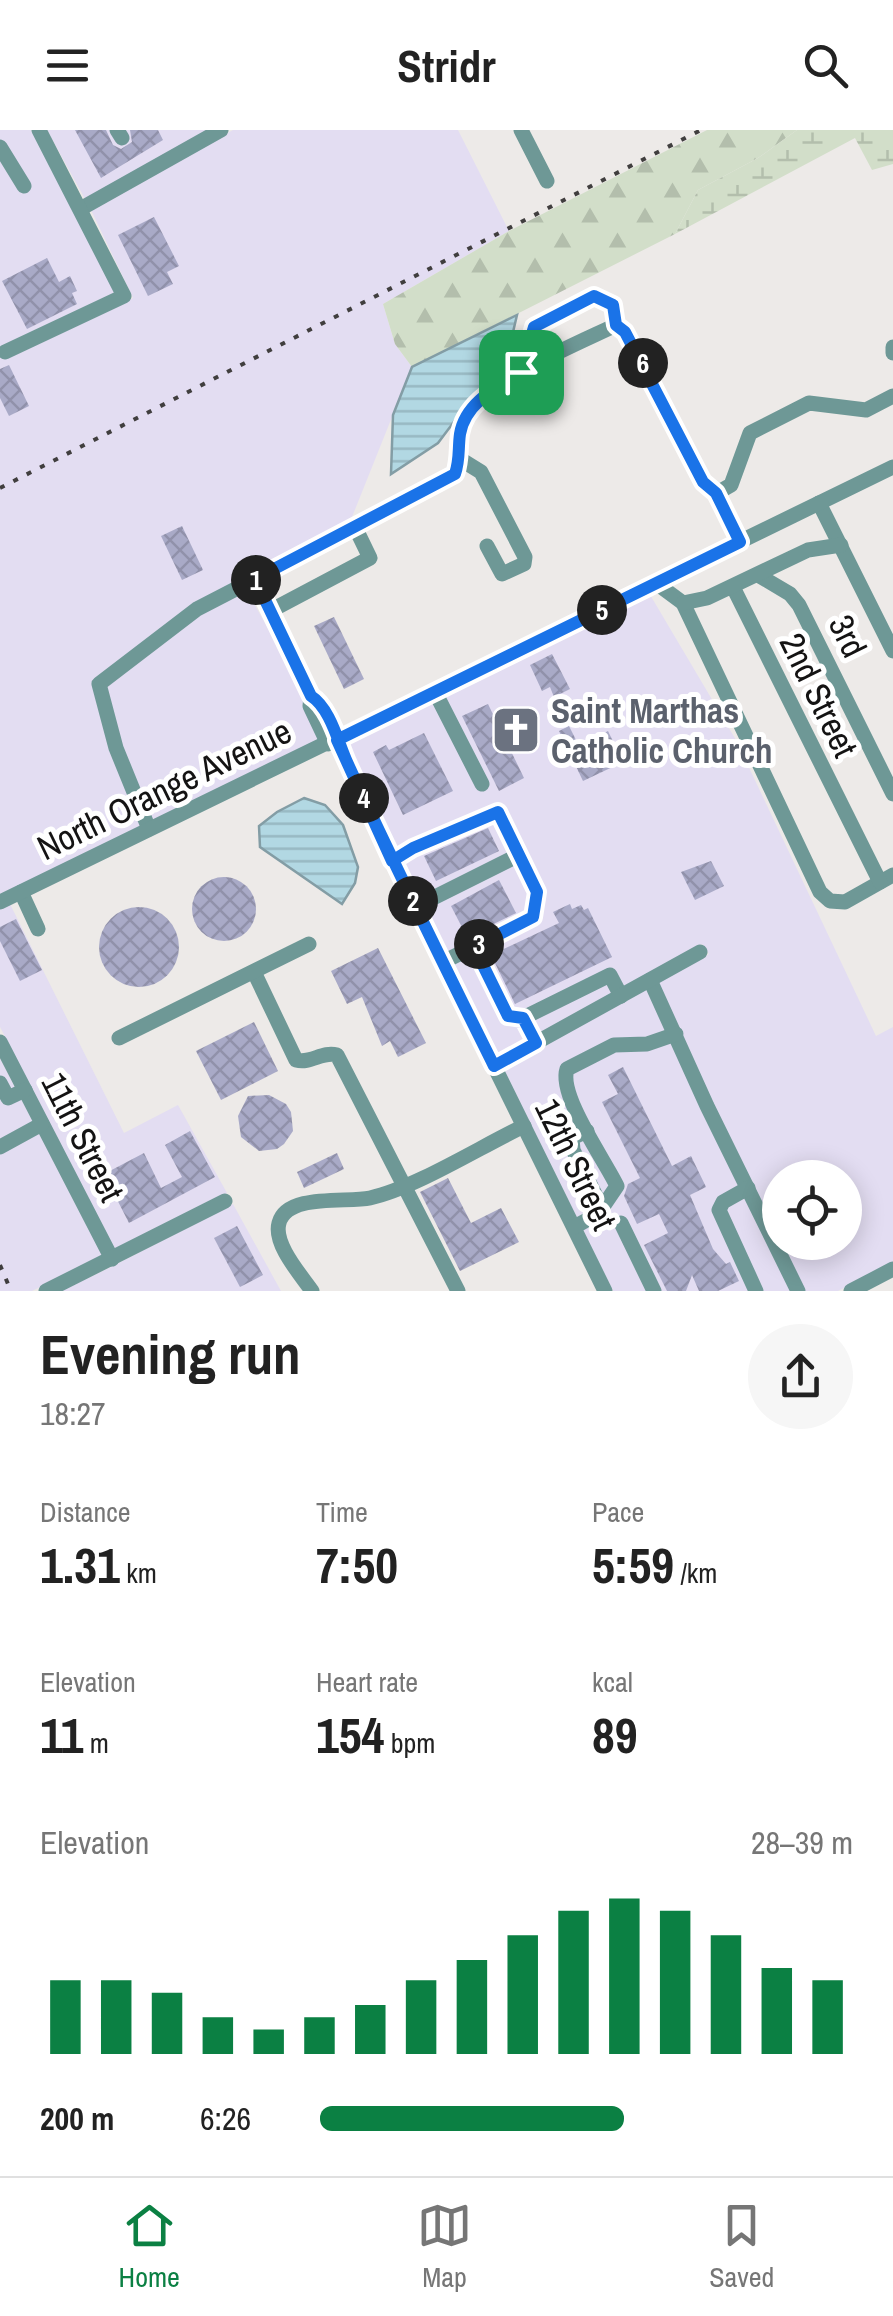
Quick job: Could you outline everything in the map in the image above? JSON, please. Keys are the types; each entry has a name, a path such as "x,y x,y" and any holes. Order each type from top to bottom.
{"street":[{"path":"5,352 124,296 39,130"},
{"path":"82,208 221,130"},
{"path":"521,130 548,180"},
{"path":"0,147 24,186"},
{"path":"521,372 534,327 594,296 613,305 616,325 625,332 703,482 716,493 740,542"},
{"path":"149,829 116,748 99,684 197,609 455,474 464,416 492,390 616,325"},
{"path":"716,493 730,485 750,433 809,403 866,410 893,396"},
{"path":"460,459 481,472 525,557 524,564 502,574 487,546"},
{"name":"North Orange Avenue","path":"0,902 893,466"},
{"path":"819,502 893,650"},
{"path":"270,611 370,558 355,527"},
{"path":"683,602 734,587 808,550 841,545"},
{"name":"3rd","path":"758,575 790,594 799,605 893,794"},
{"name":"12th Street","path":"255,579 311,696 320,702 333,742 603,1290"},
{"path":"656,583 683,602 820,892 830,901 844,902 886,879"},
{"name":"2nd Street","path":"734,587 886,879"},
{"path":"435,692 482,784"},
{"path":"392,861 498,812 537,892 533,917 443,962"},
{"path":"415,907 519,855"},
{"path":"21,892 38,928"},
{"path":"118,1038 310,944"},
{"path":"474,947 508,1016 523,1018 610,975 622,996"},
{"path":"494,1066 700,952"},
{"path":"254,972 296,1060 304,1062 327,1052 338,1056 458,1291"},
{"path":"650,980 798,1291"},
{"path":"523,1018 536,1043"},
{"path":"574,1227 598,1214 617,1186 571,1104 563,1082 567,1070 614,1045 647,1044 676,1034"},
{"name":"11th Street","path":"0,1042 4,1060 24,1090 112,1259"},
{"path":"0,1083 8,1098 24,1090"},
{"path":"0,1146 42,1124"},
{"path":"312,1291 283,1247 278,1232 284,1214 307,1202 372,1197 524,1126"},
{"path":"588,1131 572,1138 573,1150 602,1208"},
{"path":"748,1188 723,1202 719,1210 756,1291"},
{"path":"46,1291 225,1201"},
{"path":"621,1223 651,1290"},
{"path":"851,1291 878,1285 893,1269"}],"shaded area":[{"path":"0,130 31,130 121,304 133,298 91,210 233,130 458,130 509,231 383,304 395,344 412,367 350,522 238,576 330,736 0,895"},
{"path":"47,130 208,130 85,199"},
{"path":"649,593 736,740 876,1036 893,1027 893,1262 838,1291 613,1291 503,1068 709,954 702,944 498,1057 346,742"},
{"path":"10,904 124,1133 178,1105 227,1193 115,1250 0,1027 0,909"},
{"path":"0,1058 103,1256 32,1291 0,1291"},
{"path":"233,1204 281,1291 61,1291 109,1268"}],"green space":[{"path":"707,130 797,130 758,158 698,190 675,234 412,367 395,344 383,304 509,231"},
{"path":"797,130 893,130 893,164 872,170 855,138 675,234 698,190 758,158"}],"water":[{"path":"517,315 503,375 456,419 438,443 391,474 393,415 412,367"},
{"path":"304,798 325,805 343,825 358,867 355,883 342,904 260,847 259,826"}],"building":[{"path":"75,130 106,130 113,145 121,149 132,142 130,130 158,130 163,140 101,178"},
{"path":"154,217 179,266 167,272 173,284 148,296 118,235"},
{"path":"47,258 59,282 70,276 77,291 72,293 77,304 27,329 2,281"},
{"path":"9,365 29,406 9,416 0,398 0,369"},
{"path":"182,526 203,570 182,580 161,536"},
{"path":"334,617 364,679 344,689 314,626"},
{"path":"552,654 570,689 554,697 550,687 542,691 530,665"},
{"path":"488,704 524,778 499,791 462,716"},
{"path":"569,726 579,746 608,731 623,762 583,781 559,731"},
{"path":"424,733 453,791 403,815 373,752 386,745 389,750"},
{"path":"488,828 499,851 436,881 424,856"},
{"path":"711,861 724,886 695,900 681,872"},
{"path":"224,877 247,886 256,909 247,932 224,941 201,932 192,909 201,886"},
{"path":"499,880 516,913 467,937 451,906"},
{"path":"570,904 572,909 581,905 584,910 588,908 612,957 515,1004 491,955 559,923 553,912"},
{"path":"139,907 154,910 167,919 176,932 176,962 167,975 154,984 139,987 124,984 111,975 102,962 99,947 102,932 111,919 124,910"},
{"path":"16,919 42,970 20,981 0,941 0,927"},
{"path":"378,948 426,1043 398,1057 390,1041 382,1046 362,997 347,1004 331,971"},
{"path":"254,1022 278,1071 221,1100 196,1051"},
{"path":"623,1067 672,1166 691,1156 706,1187 690,1195 713,1249 726,1264 730,1262 739,1281 718,1291 699,1291 692,1275 686,1291 667,1291 644,1245 668,1233 659,1214 637,1224 624,1196 628,1184 640,1178 602,1102 618,1094 608,1075"},
{"path":"269,1095 286,1104 293,1131 277,1149 259,1151 241,1137 238,1116 248,1096"},
{"path":"190,1131 215,1177 129,1223 104,1174 144,1153 161,1188 182,1177 165,1145"},
{"path":"337,1153 344,1169 304,1188 297,1172"},
{"path":"448,1178 471,1223 501,1208 519,1242 460,1271 420,1192"},
{"path":"237,1226 263,1275 240,1287 214,1238"}],"railway":[{"path":"0,488 701,130"},
{"path":"0,1265 11,1291"}],"place":[{"name":"Saint Marthas Catholic Church","path":"516,730"}],"route":[{"path":"521,372 492,390 464,416 455,474 255,579 311,696 320,702 337,740 392,861 494,1066 536,1043 523,1018 508,1016 474,947 533,917 537,892 498,812 392,861 337,740 740,542 716,493 703,482 625,332 616,325 613,305 594,296 534,327 521,372"}]}
